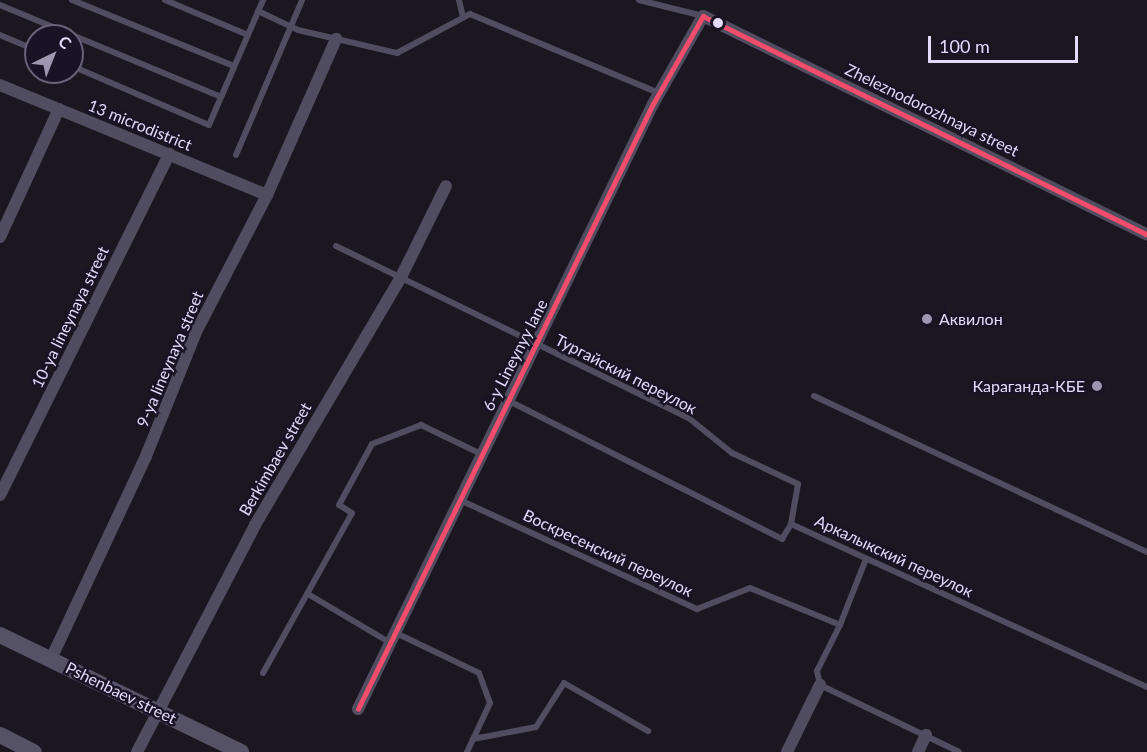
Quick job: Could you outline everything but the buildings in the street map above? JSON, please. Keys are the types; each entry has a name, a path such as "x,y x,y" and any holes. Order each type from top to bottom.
{"street":[{"name":"6-y Lineynyy lane","path":"358,709 462,501 481,454 512,402 659,93 703,16"},
{"name":"Zheleznodorozhnaya street","path":"703,16 1147,234"},
{"name":"9-ya lineynaya street","path":"51,659 146,456 196,332 267,195 336,39"},
{"name":"13 microdistrict","path":"0,85 267,195"},
{"path":"0,237 59,109"},
{"name":"10-ya lineynaya street","path":"0,495 169,154"},
{"name":"Berkimbaev street","path":"137,752 255,525 402,275 446,186"},
{"name":"Pshenbaev street","path":"0,635 241,752"},
{"path":"787,752 820,685"},
{"path":"0,735 31,751"},
{"path":"918,752 926,735"}],"lane":[{"path":"72,0 234,66"},
{"path":"165,0 248,35"},
{"path":"84,71 209,124 263,2 254,0"},
{"path":"236,155 302,0"},
{"path":"459,0 463,18"},
{"path":"639,0 703,16"},
{"path":"0,5 221,97"},
{"path":"258,11 290,27 397,53 470,14 659,93"},
{"path":"0,34 24,45"},
{"name":"Тургайский переулок","path":"336,246 402,275 690,419 732,453 798,484 791,524"},
{"path":"814,396 1147,552"},
{"name":"Аркалыкский переулок","path":"512,402 782,540 791,524 1147,687"},
{"path":"263,673 352,513 339,505 372,444 422,425 481,454"},
{"name":"Воскресенский переулок","path":"462,501 697,609 750,588 840,625"},
{"path":"866,559 840,625 818,672 820,685 959,752"},
{"path":"308,594 393,637 479,673 490,703 467,752"},
{"path":"473,739 536,727 564,683 648,730"}],"transit line":[{"path":"358,709 653,104 703,16 1147,234"}],"place":[{"name":"Аквилон","path":"927,319"},
{"name":"Караганда-КБЕ","path":"1097,386"}]}
